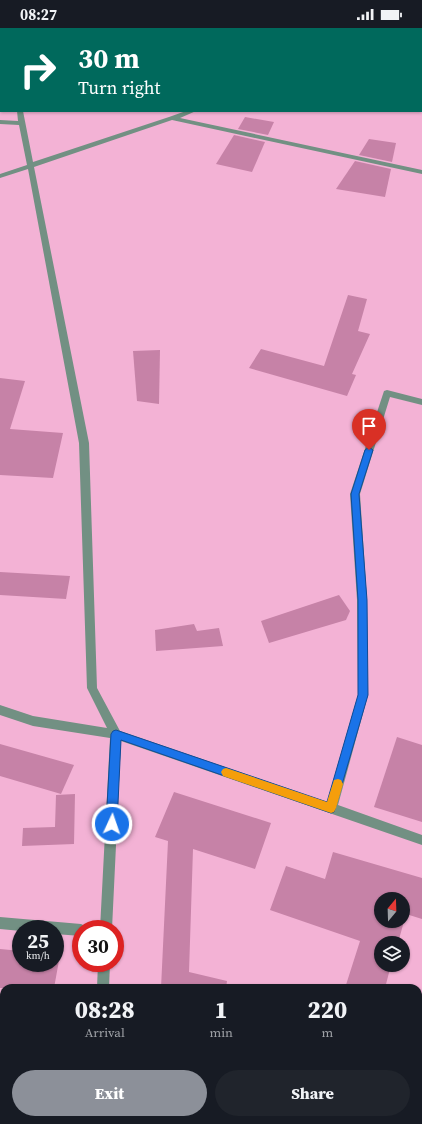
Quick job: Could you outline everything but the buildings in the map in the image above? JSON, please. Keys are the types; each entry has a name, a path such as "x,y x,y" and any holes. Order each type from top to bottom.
{"street":[{"path":"20,112 84,443 92,688 116,734 106,920"},
{"path":"0,176 190,112"},
{"path":"171,118 422,172"},
{"path":"0,122 23,123"},
{"path":"331,808 363,695 362,600 355,494 387,393 422,402"},
{"path":"0,710 33,721 116,734 422,840"},
{"path":"0,923 72,929"},
{"path":"103,984 104,972"}],"slow traffic":[{"path":"226,772 331,808 338,784"}],"route":[{"path":"112,824 116,734 331,808 363,695 362,600 355,494 369,450"}]}
